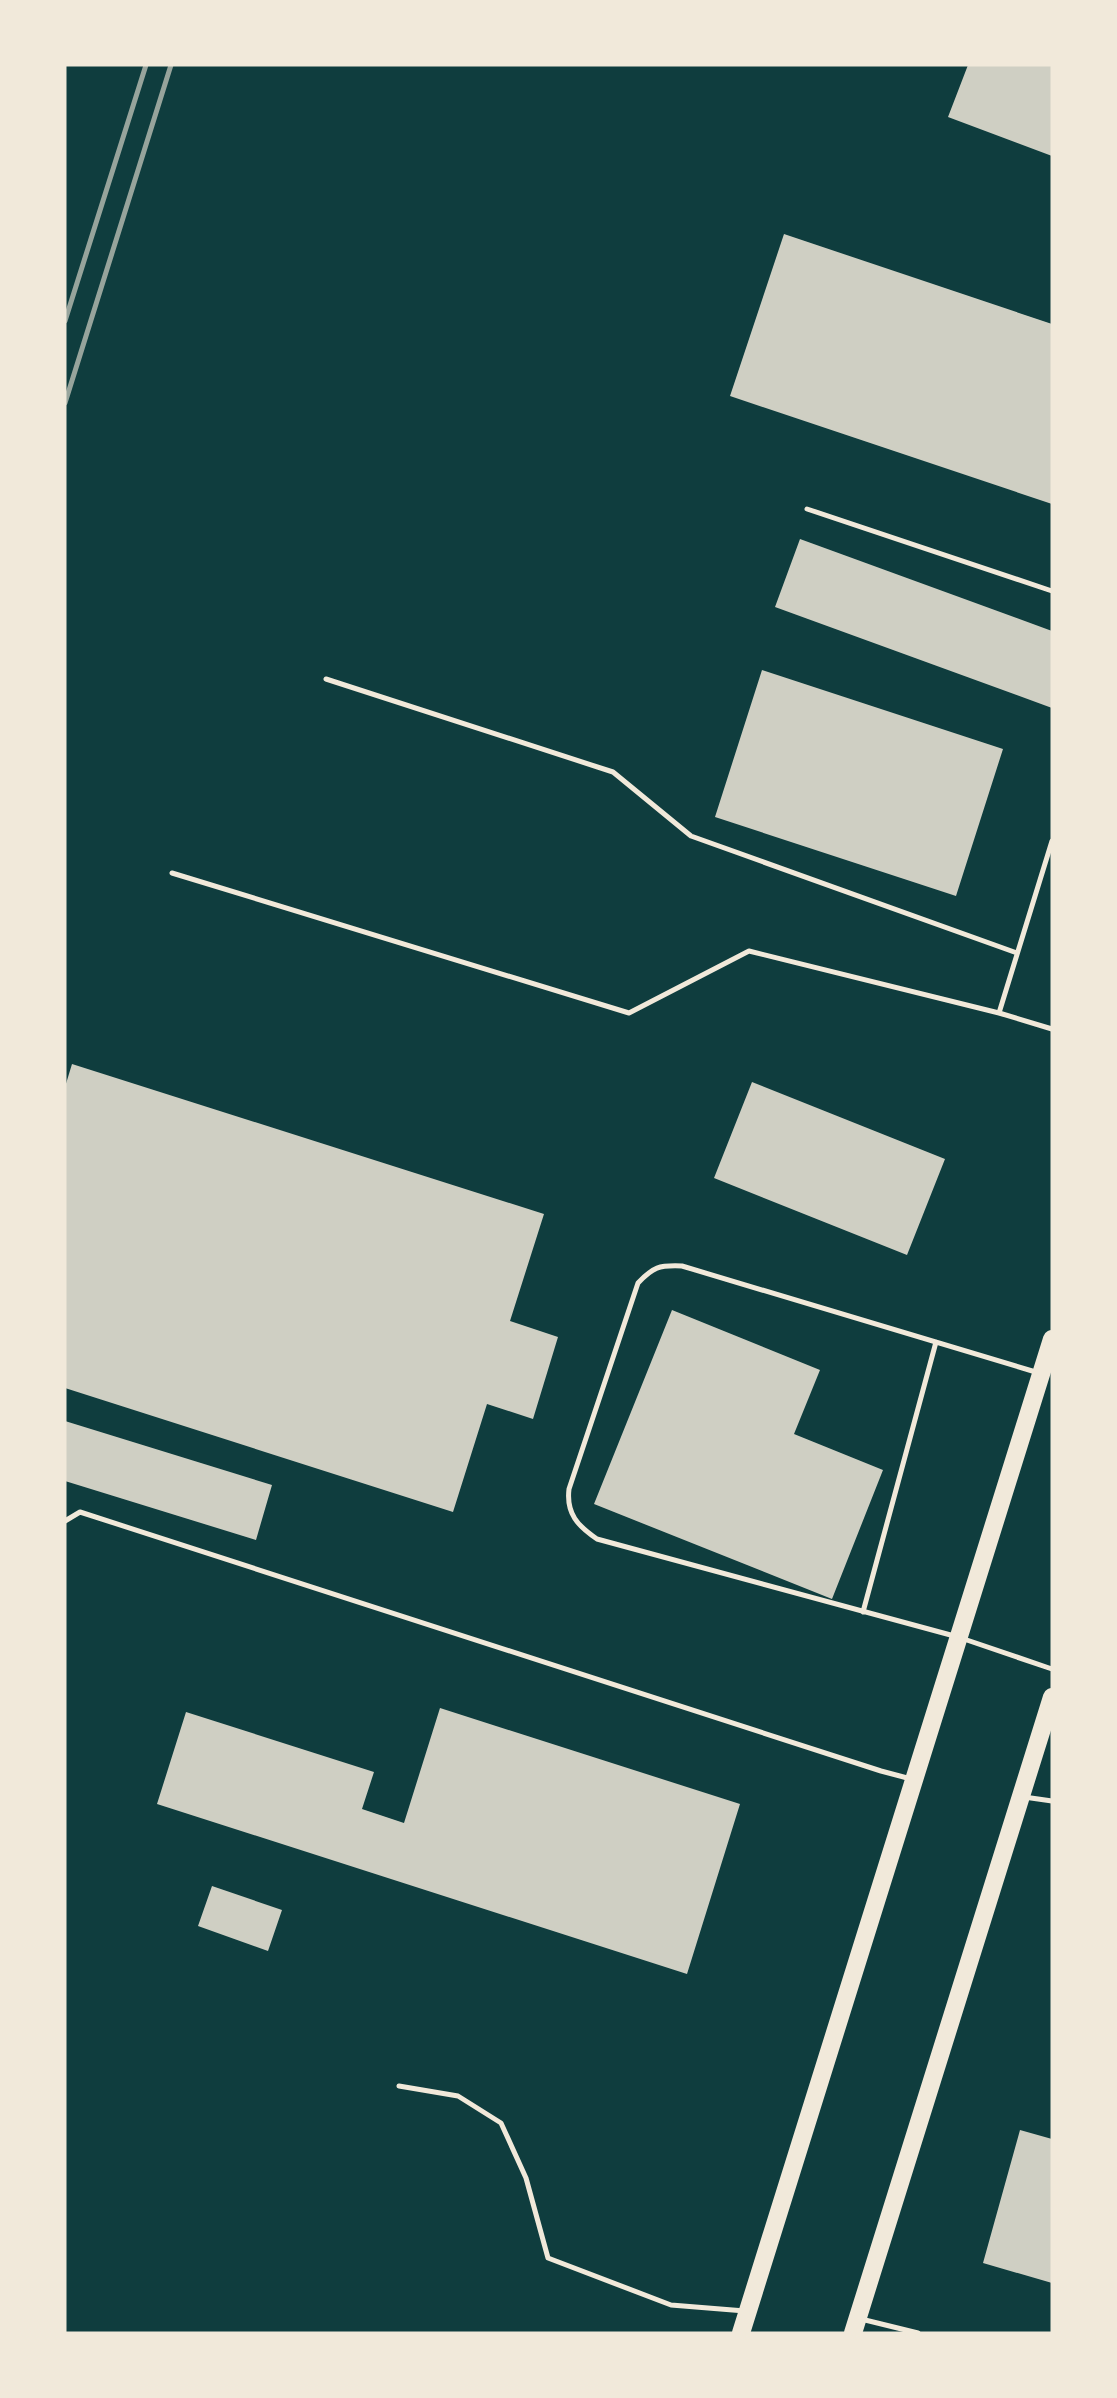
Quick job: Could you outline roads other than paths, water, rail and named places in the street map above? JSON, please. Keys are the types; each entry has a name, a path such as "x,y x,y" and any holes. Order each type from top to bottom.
{"main road":[{"path":"741,2333 1052,1339"},
{"path":"855,2326 1052,1697"}],"lane":[{"path":"807,509 1052,591"},
{"path":"326,679 613,772 691,836 1017,953"},
{"path":"999,1013 1052,841"},
{"path":"172,873 629,1013 749,951 999,1013 1052,1029"},
{"path":"1041,1374 682,1266 664,1265 650,1270 638,1283 569,1489 567,1503 574,1518 584,1530 597,1539 958,1637 1052,1669"},
{"path":"863,1612 936,1342"},
{"path":"65,1521 80,1512 881,1772 914,1780"},
{"path":"1021,1796 1052,1801"},
{"path":"399,2086 458,2096 500,2123 526,2178 548,2258 671,2305 748,2311"},
{"path":"855,2326 918,2333"}],"railway":[{"path":"65,321 146,65"},
{"path":"65,403 171,65"}]}
